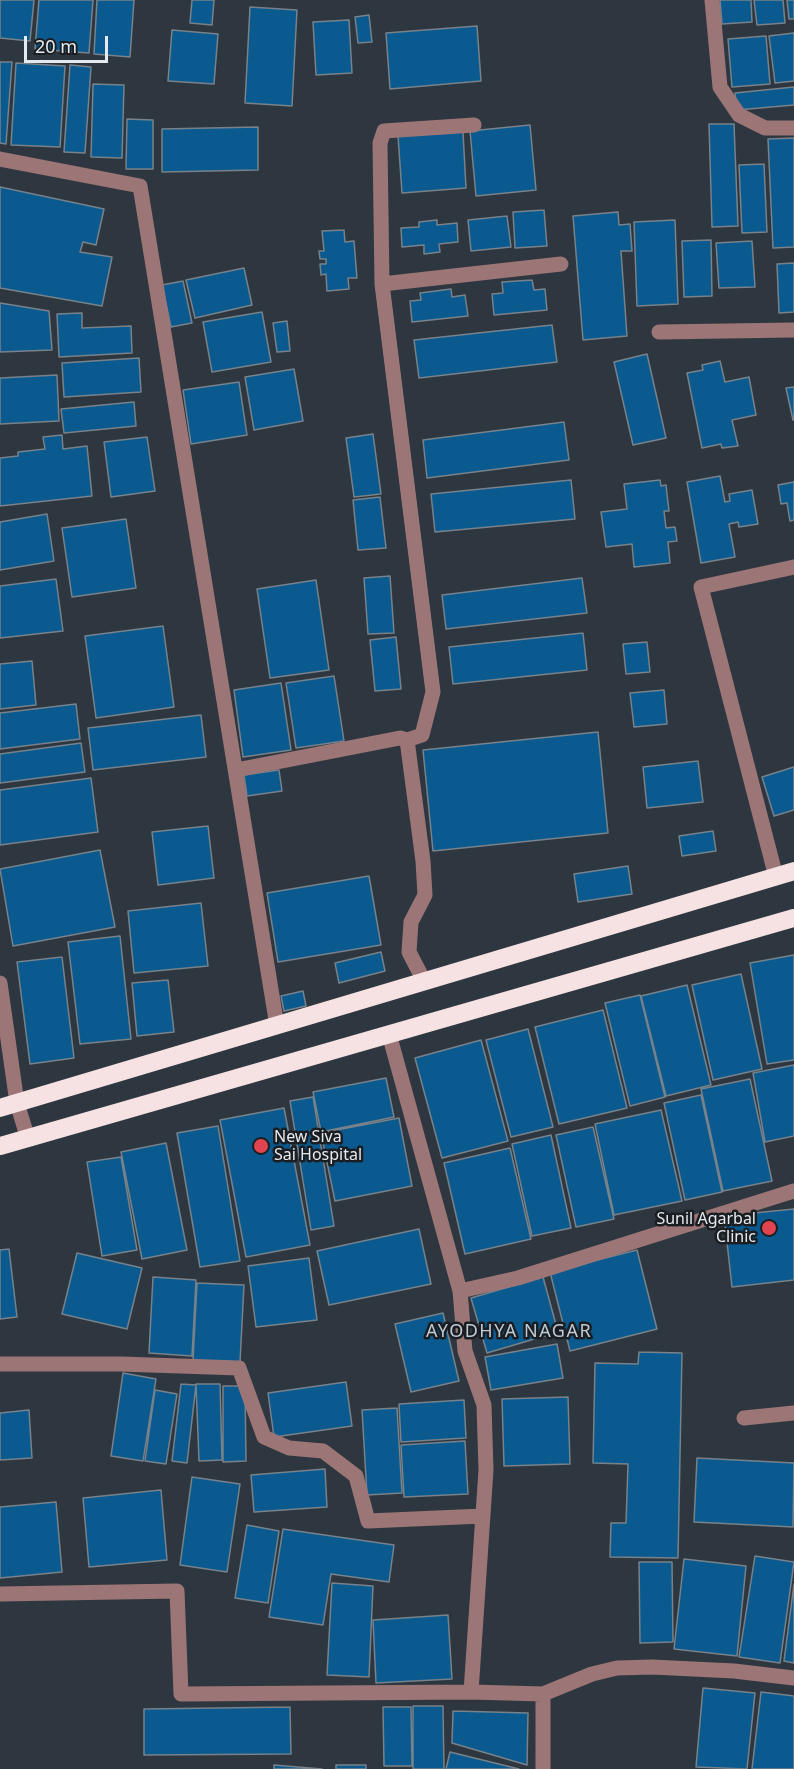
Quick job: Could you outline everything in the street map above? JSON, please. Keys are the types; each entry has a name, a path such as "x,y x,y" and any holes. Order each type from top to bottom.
{"highway":[{"path":"8,1105 794,871"},
{"path":"0,1146 794,918"}],"street":[{"path":"712,0 720,87 739,115 765,128 794,128"},
{"path":"236,770 400,738 407,740 422,735 433,693 382,284 380,143 384,131 474,125"},
{"path":"0,159 140,186 277,1026"},
{"path":"382,284 561,264"},
{"path":"659,332 794,330"},
{"path":"776,877 701,587 794,567"},
{"path":"407,740 423,861 425,895 411,922 409,952 424,981"},
{"path":"0,983 8,1105 28,1138"},
{"path":"389,1034 460,1291 465,1351 484,1405 486,1470 471,1692"},
{"path":"460,1291 518,1278 794,1191"},
{"path":"0,1364 122,1364 238,1368 264,1437 289,1448 323,1451 356,1476 368,1521 483,1516"},
{"path":"744,1418 794,1413"},
{"path":"0,1594 177,1591 181,1694 471,1692 543,1694 592,1674 617,1668 652,1667 734,1671 794,1678"},
{"path":"543,1694 543,1769"}],"building":[{"path":"0,0 34,0 30,41 0,38"},
{"path":"39,0 93,0 89,53 35,49"},
{"path":"97,0 134,0 130,57 94,54"},
{"path":"192,0 214,0 212,25 190,23"},
{"path":"720,0 751,0 752,22 722,24"},
{"path":"754,0 783,0 785,23 757,25"},
{"path":"787,0 794,0 794,19 789,19"},
{"path":"250,7 297,10 292,106 245,103"},
{"path":"369,15 372,42 358,43 355,17"},
{"path":"349,20 352,73 316,75 313,22"},
{"path":"477,26 481,81 390,89 386,33"},
{"path":"172,30 218,34 214,84 168,81"},
{"path":"794,33 794,81 775,83 769,36"},
{"path":"766,36 770,84 732,87 728,39"},
{"path":"0,62 12,62 6,144 0,143"},
{"path":"16,63 65,66 60,147 11,145"},
{"path":"70,65 91,67 85,153 64,152"},
{"path":"93,84 124,85 122,158 91,157"},
{"path":"794,87 794,105 737,110 735,93"},
{"path":"127,119 153,120 153,169 126,169"},
{"path":"709,124 734,124 738,226 712,227"},
{"path":"530,125 536,190 476,196 470,131"},
{"path":"258,127 258,170 162,172 162,129"},
{"path":"463,132 466,188 402,193 398,136"},
{"path":"794,138 794,247 773,248 768,139"},
{"path":"764,164 767,232 742,233 739,165"},
{"path":"0,187 104,209 96,245 83,242 80,252 112,257 102,306 0,288"},
{"path":"544,210 547,246 515,248 513,212"},
{"path":"618,212 619,225 630,224 632,251 621,251 627,336 583,340 573,216"},
{"path":"507,216 511,247 471,251 468,220"},
{"path":"437,220 437,225 457,223 458,242 439,244 440,252 424,254 424,245 402,247 401,228 419,227 419,222"},
{"path":"675,220 678,304 637,306 634,222"},
{"path":"344,230 345,242 354,241 357,278 348,278 349,289 327,291 326,274 321,275 320,264 326,264 326,259 320,259 319,251 324,251 322,231"},
{"path":"711,240 712,296 684,297 682,241"},
{"path":"752,241 755,287 719,288 716,243"},
{"path":"794,263 794,312 779,313 777,264"},
{"path":"244,268 252,305 195,318 186,280"},
{"path":"532,280 534,290 545,289 547,310 494,315 492,294 503,293 502,282"},
{"path":"183,281 192,323 171,327 162,285"},
{"path":"451,289 452,297 465,295 468,316 412,322 410,301 421,300 420,293"},
{"path":"0,303 49,311 52,350 0,352"},
{"path":"262,312 271,362 212,372 203,322"},
{"path":"82,313 82,328 131,326 132,353 59,357 57,314"},
{"path":"287,321 290,351 277,352 273,323"},
{"path":"552,325 557,362 419,378 414,340"},
{"path":"647,354 666,438 633,445 614,362"},
{"path":"139,358 141,392 64,397 62,363"},
{"path":"720,361 725,382 749,377 756,415 732,420 738,446 722,448 721,444 702,448 687,373 703,370 702,365"},
{"path":"294,369 303,421 254,430 245,377"},
{"path":"57,375 59,421 0,424 0,378"},
{"path":"239,382 247,435 191,444 183,390"},
{"path":"794,387 794,420 793,420 786,388"},
{"path":"134,402 136,426 64,433 61,409"},
{"path":"564,422 569,460 427,478 423,440"},
{"path":"373,434 381,494 354,497 346,438"},
{"path":"62,435 63,449 87,446 92,496 0,506 0,458 18,456 18,452 45,449 43,437"},
{"path":"147,437 155,491 111,497 104,442"},
{"path":"720,476 725,502 730,501 729,494 752,490 758,524 739,527 738,522 729,524 735,557 701,563 687,482"},
{"path":"571,480 575,519 435,532 431,494"},
{"path":"660,480 661,486 666,485 669,511 664,511 666,528 675,527 677,541 668,542 670,563 634,567 632,544 606,547 601,512 627,509 624,484"},
{"path":"794,482 794,520 790,521 787,503 781,504 778,485"},
{"path":"380,497 386,548 358,550 353,500"},
{"path":"47,514 54,561 0,570 0,522"},
{"path":"126,519 136,588 72,597 62,528"},
{"path":"390,576 394,633 368,634 364,578"},
{"path":"582,578 587,613 446,629 442,595"},
{"path":"56,579 63,631 0,638 0,586"},
{"path":"316,580 329,670 270,678 257,589"},
{"path":"163,626 174,707 96,718 85,636"},
{"path":"583,633 587,670 453,684 449,647"},
{"path":"396,637 401,689 375,691 370,640"},
{"path":"647,642 650,672 626,674 623,644"},
{"path":"32,661 36,705 0,709 0,664"},
{"path":"334,676 344,741 296,748 286,683"},
{"path":"281,683 291,750 243,757 234,690"},
{"path":"664,690 667,724 634,727 630,693"},
{"path":"76,704 80,739 0,749 0,713"},
{"path":"201,715 206,757 93,770 88,728"},
{"path":"598,732 608,833 433,851 423,750"},
{"path":"81,743 85,772 0,783 0,754"},
{"path":"698,761 703,802 647,808 643,767"},
{"path":"794,767 794,810 774,816 762,777"},
{"path":"279,770 282,791 247,796 244,775"},
{"path":"91,778 98,832 0,845 0,790"},
{"path":"208,826 214,878 158,885 152,832"},
{"path":"713,831 716,851 682,856 679,836"},
{"path":"100,850 115,927 13,946 0,869"},
{"path":"628,866 632,894 578,902 574,874"},
{"path":"369,876 381,945 278,962 267,893"},
{"path":"201,903 208,966 134,973 128,911"},
{"path":"120,936 131,1039 80,1044 68,942"},
{"path":"381,952 385,971 339,983 335,963"},
{"path":"794,955 794,1060 767,1064 750,963"},
{"path":"62,957 74,1058 30,1064 17,962"},
{"path":"741,974 762,1069 713,1080 692,985"},
{"path":"168,980 174,1032 137,1036 132,983"},
{"path":"687,985 711,1085 666,1096 641,996"},
{"path":"303,991 306,1006 284,1011 281,996"},
{"path":"640,995 665,1097 630,1106 605,1003"},
{"path":"603,1010 627,1108 559,1124 535,1027"},
{"path":"528,1029 553,1127 511,1137 486,1040"},
{"path":"481,1040 508,1141 442,1158 415,1058"},
{"path":"794,1065 794,1136 765,1142 753,1073"},
{"path":"386,1078 394,1117 321,1132 313,1092"},
{"path":"750,1079 772,1181 723,1191 701,1089"},
{"path":"701,1095 722,1192 685,1200 664,1103"},
{"path":"313,1097 334,1226 311,1230 290,1101"},
{"path":"284,1108 310,1245 246,1257 220,1120"},
{"path":"661,1110 682,1201 614,1215 595,1124"},
{"path":"399,1118 412,1186 335,1201 321,1133"},
{"path":"218,1126 240,1261 200,1267 177,1133"},
{"path":"593,1127 614,1219 576,1227 556,1135"},
{"path":"551,1135 571,1228 532,1236 512,1144"},
{"path":"166,1143 187,1250 142,1259 121,1152"},
{"path":"510,1148 531,1239 465,1254 444,1163"},
{"path":"121,1157 137,1250 102,1256 87,1162"},
{"path":"794,1209 794,1280 732,1287 724,1216"},
{"path":"419,1229 431,1284 329,1305 317,1251"},
{"path":"9,1249 17,1317 0,1319 0,1250"},
{"path":"637,1250 657,1329 570,1351 550,1272"},
{"path":"77,1253 142,1268 127,1329 62,1314"},
{"path":"309,1258 317,1320 256,1327 248,1266"},
{"path":"153,1277 196,1280 192,1356 149,1353"},
{"path":"543,1277 558,1332 487,1353 471,1298"},
{"path":"197,1283 244,1285 240,1362 193,1360"},
{"path":"443,1313 459,1381 411,1392 395,1324"},
{"path":"557,1344 563,1378 491,1390 485,1357"},
{"path":"639,1352 682,1353 678,1558 610,1557 611,1523 626,1523 628,1464 593,1463 595,1363 638,1364"},
{"path":"123,1373 156,1379 143,1461 111,1456"},
{"path":"346,1382 352,1426 274,1437 268,1393"},
{"path":"181,1384 196,1385 187,1463 172,1461"},
{"path":"196,1384 220,1384 222,1460 199,1461"},
{"path":"223,1386 245,1386 246,1461 223,1462"},
{"path":"155,1390 177,1394 166,1464 145,1461"},
{"path":"568,1397 570,1464 504,1466 502,1399"},
{"path":"464,1400 466,1438 401,1442 399,1404"},
{"path":"397,1408 402,1493 367,1495 362,1410"},
{"path":"29,1410 32,1458 0,1460 0,1413"},
{"path":"465,1441 468,1494 404,1497 401,1445"},
{"path":"697,1458 794,1463 793,1527 694,1522"},
{"path":"325,1469 327,1507 254,1512 251,1475"},
{"path":"192,1477 240,1484 227,1572 180,1565"},
{"path":"161,1490 167,1560 89,1567 83,1498"},
{"path":"56,1502 62,1572 0,1578 0,1507"},
{"path":"247,1525 279,1531 268,1603 235,1598"},
{"path":"283,1529 394,1545 389,1582 331,1574 323,1625 269,1617"},
{"path":"755,1556 794,1562 780,1663 739,1657"},
{"path":"684,1559 746,1566 737,1656 674,1649"},
{"path":"639,1562 672,1562 673,1642 640,1643"},
{"path":"332,1583 373,1586 369,1677 327,1675"},
{"path":"794,1584 794,1663 784,1661"},
{"path":"448,1615 452,1679 376,1683 373,1620"},
{"path":"703,1688 755,1693 747,1769 696,1767"},
{"path":"761,1692 794,1696 794,1769 752,1769"},
{"path":"413,1706 443,1706 444,1769 413,1769"},
{"path":"290,1707 291,1754 144,1755 144,1709"},
{"path":"383,1707 411,1707 412,1766 384,1766"},
{"path":"453,1711 528,1713 527,1765 452,1743"},
{"path":"450,1752 519,1769 446,1769"},
{"path":"274,1765 322,1769 274,1769"},
{"path":"336,1765 366,1765 366,1769 336,1769"}],"place":[{"name":"New Siva Sai Hospital","path":"261,1146"},
{"name":"Sunil Agarbal Clinic","path":"769,1228"}],"district":[{"name":"AYODHYA NAGAR","path":"509,1332"}]}
